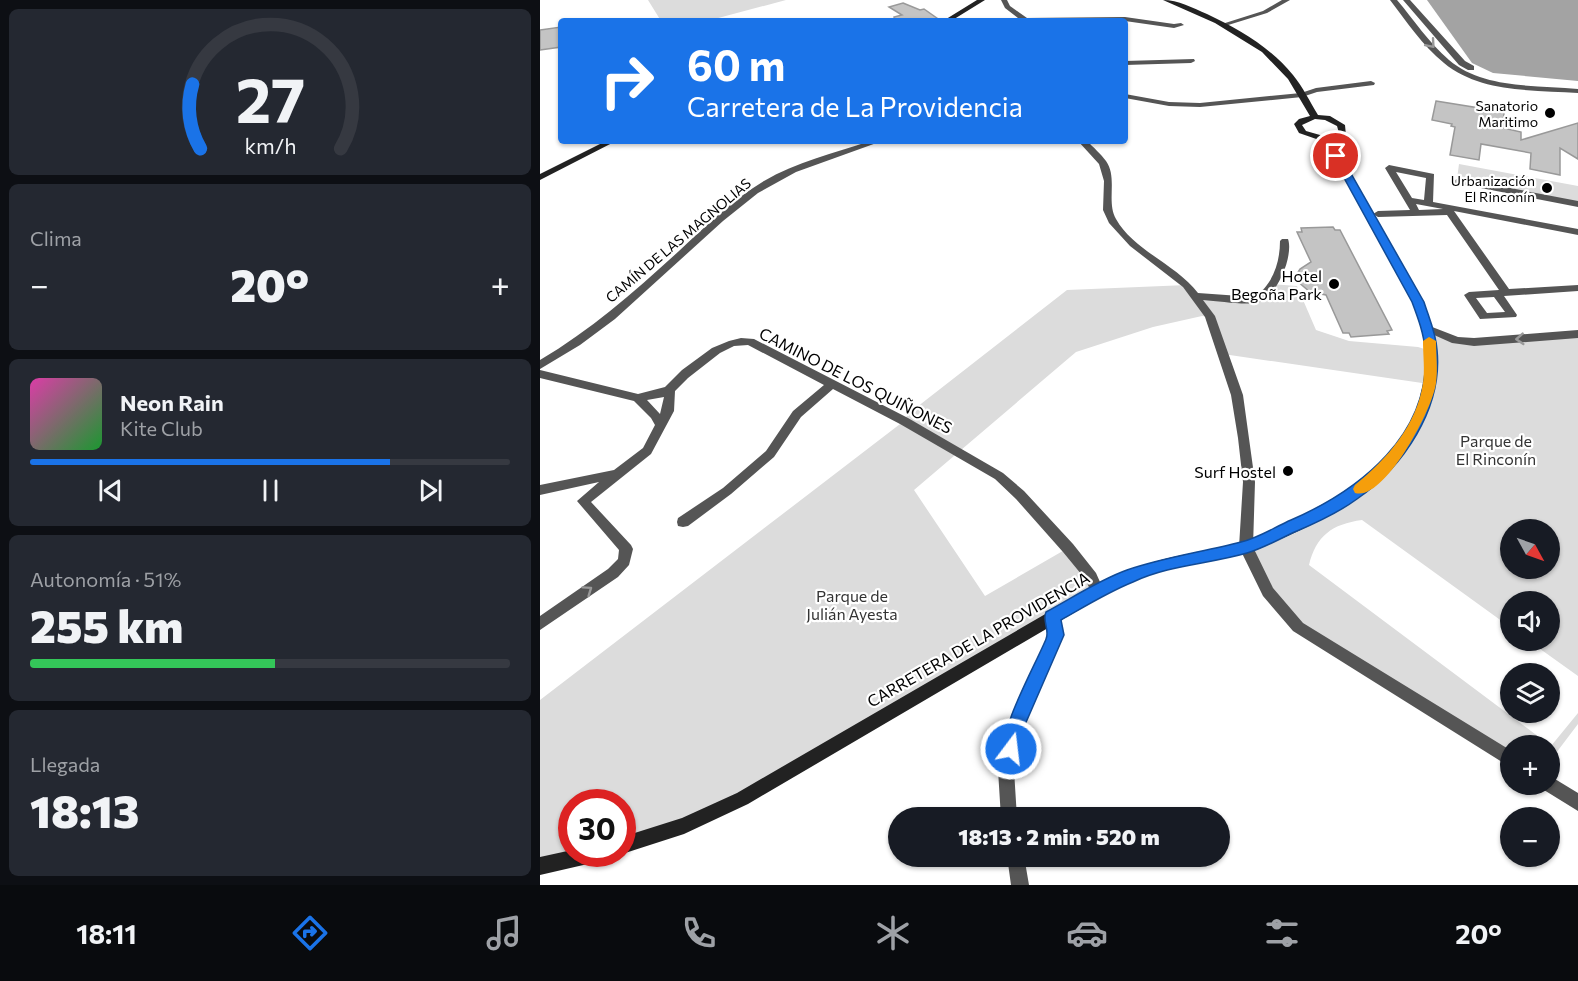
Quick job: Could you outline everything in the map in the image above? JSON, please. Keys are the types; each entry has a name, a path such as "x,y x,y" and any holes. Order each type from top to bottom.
{"street":[{"path":"951,18 982,0"},
{"path":"1004,0 1007,7 1023,18"},
{"path":"1166,0 1225,24 1259,46 1279,63 1315,117"},
{"path":"1272,0 1278,6"},
{"path":"1225,24 1278,6 1287,0"},
{"path":"1393,0 1448,62 1464,72 1502,83 1578,91"},
{"path":"1406,0 1462,63 1472,68 1504,77 1578,85"},
{"path":"1128,19 1181,25"},
{"path":"1128,63 1191,61"},
{"path":"1128,97 1169,104 1200,105 1302,95 1316,90 1371,82"},
{"path":"1315,117 1335,121 1344,130 1343,134 1338,138 1328,140 1310,137 1299,129 1298,124 1302,120 1315,117"},
{"name":"CARRETERA DE LA PROVIDENCIA","path":"636,843 721,809 806,763 1098,591 1128,576 1172,562 1246,547 1327,511 1353,495 1387,464 1406,441 1420,415 1430,384 1431,351 1427,328 1418,302 1328,140"},
{"path":"540,177 606,144"},
{"name":"CAMÍN DE LAS MAGNOLIAS","path":"540,365 568,349 655,279 746,198 768,182 870,144"},
{"path":"1085,144 1103,163 1108,181 1108,210 1112,221 1132,244 1172,273 1197,296 1210,316 1237,395 1249,482 1246,547 1268,592 1299,627 1500,753"},
{"path":"1417,214 1389,168 1431,176 1428,203"},
{"path":"1458,182 1578,204"},
{"path":"1408,200 1578,232"},
{"path":"1378,214 1417,214 1447,209"},
{"path":"1447,209 1502,293 1578,288"},
{"path":"1197,296 1256,300 1262,298 1281,267 1285,241"},
{"path":"1427,328 1456,340 1474,342 1578,334"},
{"name":"CAMINO DE LOS QUIÑONES","path":"540,374 638,398 653,396 670,389 686,374 728,343 738,340 750,342 904,421 999,476 1020,495 1068,548 1091,577 1098,591"},
{"path":"683,522 727,491 770,454 796,414 832,384"},
{"path":"583,501 647,451 668,411 670,389"},
{"path":"638,398 655,415 660,424"},
{"path":"540,490 603,478 622,471"},
{"path":"540,624 613,573 624,561 626,549 583,501 563,485"},
{"path":"1008,807 1006,770 1015,727 1056,635 1052,617"},
{"path":"1560,791 1578,803"},
{"path":"540,866 558,862"},
{"path":"1017,867 1020,885"}],"green space":[{"path":"648,0 786,0 718,18 659,18"},
{"path":"1459,164 1578,186 1578,202 1457,179"},
{"name":"Parque de Julián Ayesta","path":"1271,284 1297,286 1316,330 1349,341 1418,347 1431,351 1427,328 1456,340 1578,334 1578,676 1543,651 1560,651 1560,591 1500,591 1500,620 1362,520 1342,525 1327,533 1316,546 1309,565 1500,708 1500,723 1520,723 1536,735 1500,735 1500,753 1298,627 1246,547 1327,511 1406,441 1429,384 1223,354 1210,317 1202,316 1153,327 1076,352 914,490 985,596 1068,548 1097,591 806,763 636,840 636,789 558,789 558,862 540,866 540,700 904,421 908,414 1067,290 1187,285 1197,296 1256,300"},
{"name":"Parque de Julián Ayesta","path":"1578,713 1578,724 1560,748 1560,735"}],"shaded area":[{"path":"1427,0 1578,0 1578,81 1493,73 1472,63"}],"building":[{"path":"903,3 920,10 924,9 937,18 894,18 902,15 889,7"},
{"path":"558,27 558,47 540,50 540,30"},
{"path":"1436,101 1504,112 1503,128 1521,132 1521,140 1578,123 1578,159 1560,148 1560,175 1530,169 1531,153 1481,144 1479,160 1450,155 1455,127 1451,126 1452,124 1432,120"},
{"name":"Hotel Begoña Park","path":"1333,227 1335,230 1340,230 1392,330 1387,331 1389,334 1351,337 1349,333 1343,333 1326,295 1310,292 1297,281 1300,269 1311,262 1297,232 1302,232 1301,228"}],"slow traffic":[{"path":"1360,489 1381,472 1406,441 1420,415 1430,384 1429,341"}],"place":[{"name":"Sanatorio Maritimo","path":"1550,113"},
{"name":"Urbanización El Rinconín","path":"1547,188"},
{"name":"Hotel Begoña Park","path":"1334,284"},
{"name":"Surf Hostel","path":"1288,471"}],"route":[{"path":"1011,749 1015,727 1056,635 1052,617 1128,576 1172,562 1246,547 1327,511 1353,495 1381,472 1406,441 1420,415 1430,384 1431,351 1427,328 1418,302 1336,156"}],"park label":[{"name":"Parque de El Rinconín","path":"1496,449"}]}
